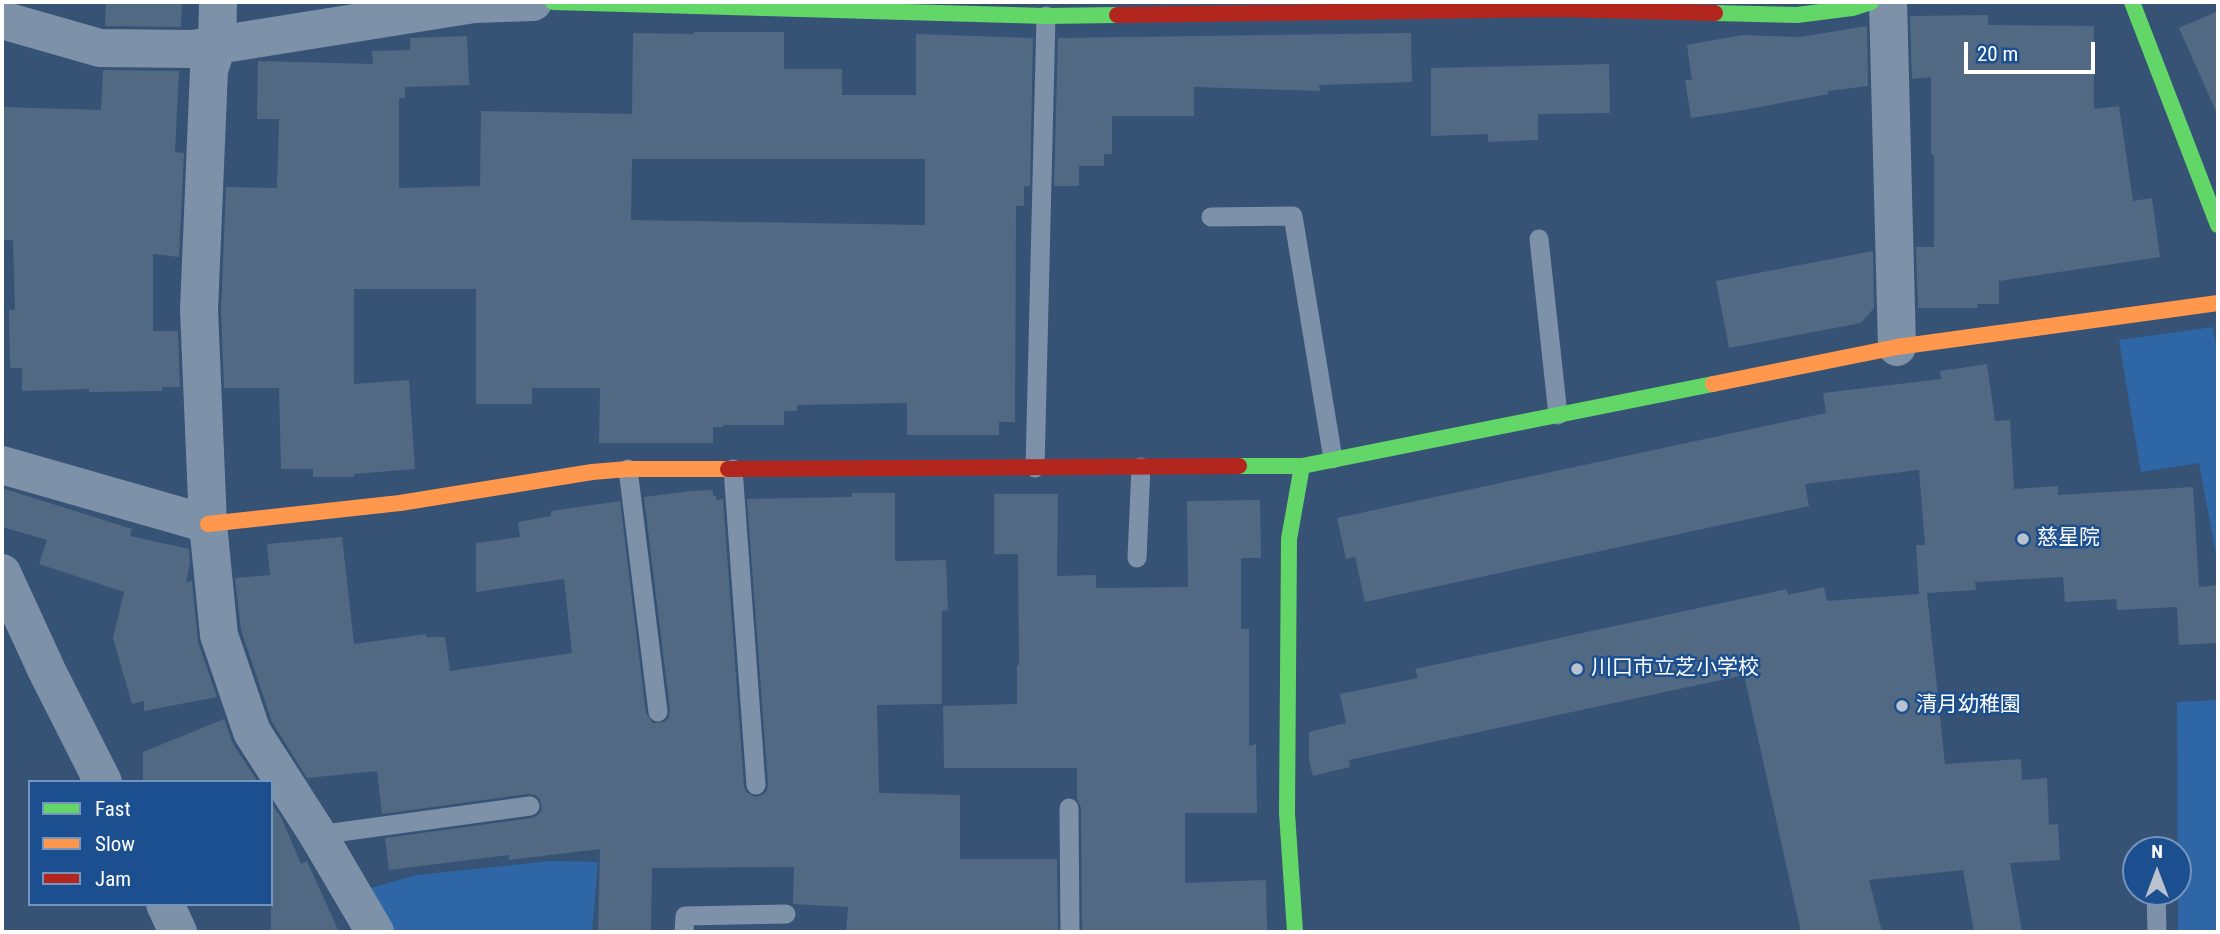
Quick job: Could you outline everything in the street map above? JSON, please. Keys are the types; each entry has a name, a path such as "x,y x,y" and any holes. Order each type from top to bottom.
{"street":[{"path":"218,2 216,46 209,70 199,310 208,524 219,635 252,732 318,835 374,932"},
{"path":"2,20 100,48 192,49 474,4 533,2"},
{"path":"553,2 786,6 1046,16 1173,8 1560,6 1797,15 1852,8 1871,2"},
{"path":"1888,2 1897,347"},
{"path":"2132,2 2218,225"},
{"path":"2,465 208,524 400,503 592,472 628,469 1302,466 1897,347 2218,303"},
{"path":"1295,932 1287,813 1289,539 1302,466"},
{"path":"2,573 47,671 102,780"},
{"path":"166,906 178,932"}],"lane":[{"path":"1035,468 1046,16"},
{"path":"1211,217 1293,216 1333,459"},
{"path":"1539,239 1558,415"},
{"path":"1137,558 1141,467"},
{"path":"628,469 658,712"},
{"path":"733,469 755,785"},
{"path":"318,835 530,806"},
{"path":"1069,808 1070,932"},
{"path":"2156,906 2157,932"},
{"path":"684,932 685,916 786,914"}],"shaded area":[{"path":"2213,327 2218,356 2218,566 2199,463 2141,472 2119,340"},
{"path":"2218,700 2218,932 2178,932 2178,906 2192,906 2192,836 2178,836 2177,702"},
{"path":"551,861 598,862 592,932 390,932 363,890 417,875"}],"building":[{"path":"106,2 182,2 181,27 105,26"},
{"path":"2218,11 2218,116 2179,28"},
{"path":"1988,15 1988,25 2094,26 2094,109 2119,106 2133,201 2152,198 2160,257 1999,281 1999,304 1977,304 1978,308 1918,308 1916,247 1934,247 1934,155 1931,155 1931,77 1912,79 1910,16"},
{"path":"1867,26 1868,86 1828,91 1828,94 1691,118 1685,80 1692,80 1687,45 1742,35 1800,37"},
{"path":"784,32 784,69 842,69 842,95 916,95 916,34 1033,38 1030,186 1024,186 1024,206 1016,206 1015,422 999,422 999,435 907,435 907,403 797,405 797,411 784,411 784,425 713,427 713,443 599,443 600,388 532,388 532,404 476,404 476,289 354,289 354,384 409,380 415,469 354,474 354,477 313,477 313,469 281,469 279,388 224,388 221,310 226,187 277,188 279,119 257,119 258,61 373,64 372,51 410,50 410,38 467,36 469,85 405,87 405,98 399,98 399,188 480,186 481,111 632,114 633,33","holes":["632,159 925,159 925,225 631,220"]},
{"path":"1411,33 1412,82 1319,85 1320,91 1194,87 1194,116 1112,116 1112,154 1104,154 1104,166 1079,166 1079,186 1054,186 1058,38"},
{"path":"1609,64 1610,113 1538,114 1538,140 1488,142 1488,134 1431,136 1431,68"},
{"path":"103,70 179,71 175,152 184,153 179,257 153,254 153,331 178,331 180,387 162,387 162,391 22,391 22,368 10,368 9,310 15,310 13,240 2,240 2,107 101,110"},
{"path":"1873,251 1874,308 1861,323 1729,348 1716,281"},
{"path":"1987,364 1995,421 2010,420 2014,489 2058,486 2058,495 2193,487 2199,587 2218,585 2218,643 2179,645 2177,607 2117,610 2116,599 2065,602 2063,577 1975,582 1976,590 1927,593 1945,764 2021,759 2022,780 2047,778 2049,825 2058,824 2060,860 2010,863 2022,932 1974,932 1963,870 1869,880 1882,932 1801,932 1744,675 1349,760 1350,767 1313,776 1309,760 1309,732 1346,723 1340,694 1418,678 1415,669 1787,589 1788,595 1824,587 1827,601 1919,594 1916,545 1925,545 1919,470 1805,484 1809,506 1365,602 1355,557 1346,559 1337,518 1826,413 1823,393 1941,379 1940,371"},
{"path":"2,488 132,529 130,536 189,549 190,563 186,582 192,581 198,642 217,697 144,711 144,701 132,704 113,638 124,592 39,564 47,540 2,527"},
{"path":"713,490 716,500 723,499 746,792 756,797 762,795 767,791 768,784 747,499 852,497 852,493 895,493 895,561 946,560 948,610 942,611 942,704 877,705 879,793 960,795 960,859 1057,859 1058,932 846,932 848,907 793,904 794,867 652,868 651,932 598,932 600,849 509,860 509,855 389,870 385,838 532,818 542,810 540,799 535,795 382,814 377,771 307,778 272,722 241,630 235,578 270,575 267,544 342,537 354,644 426,634 426,637 445,637 450,671 572,653 564,579 476,592 476,543 520,537 518,522 551,516 551,511 620,501 646,713 653,723 665,722 670,710 644,497"},
{"path":"994,494 1058,494 1057,576 1096,575 1096,588 1188,587 1187,501 1260,500 1261,558 1241,558 1241,629 1249,629 1249,746 1256,744 1257,813 1185,813 1185,883 1266,880 1267,932 1082,932 1081,808 1077,799 1077,768 944,768 943,706 1017,704 1018,554 994,554"},
{"path":"224,719 233,744 257,780 143,780 143,752"},
{"path":"273,806 282,819 301,864 307,861 339,932 271,932"}],"traffic: fast":[{"path":"553,2 1046,16 1117,15"},
{"path":"1715,13 1797,15 1852,8 1871,2"},
{"path":"2132,2 2218,225"},
{"path":"1239,466 1302,466 1713,384"},
{"path":"1295,932 1287,813 1289,539 1302,466"}],"traffic: slow":[{"path":"1713,384 1897,347 2218,303"},
{"path":"208,524 400,503 592,472 628,469 728,469"}],"traffic: jam":[{"path":"1117,15 1561,9 1715,13"},
{"path":"728,469 1239,466"}],"place":[{"name":"慈星院","path":"2023,539"},
{"name":"川口市立芝小学校","path":"1577,669"},
{"name":"清月幼稚園","path":"1902,706"}]}
